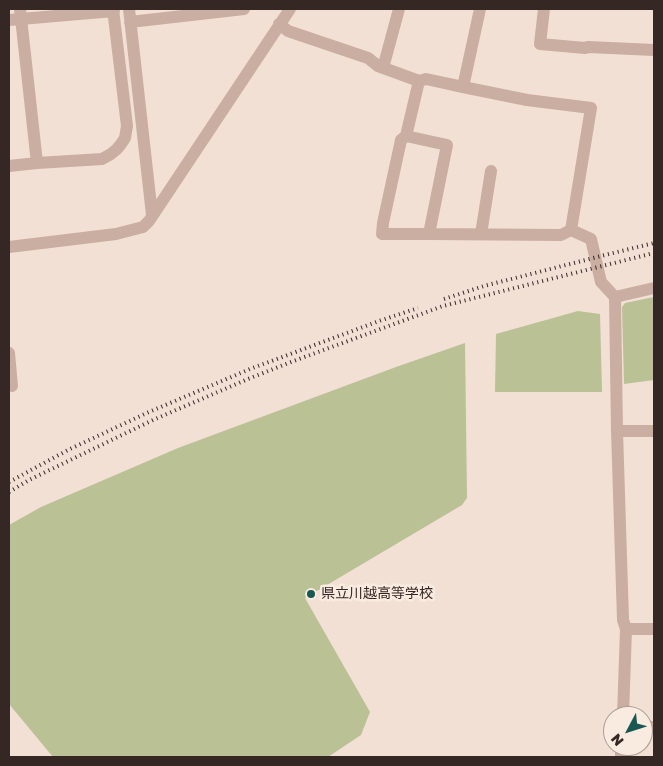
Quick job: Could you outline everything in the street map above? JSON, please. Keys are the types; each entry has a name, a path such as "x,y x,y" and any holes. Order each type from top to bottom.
{"street":[{"path":"129,9 152,215"},
{"path":"130,22 244,9"},
{"path":"9,247 116,234 143,227 149,221 290,9"},
{"path":"383,68 399,9"},
{"path":"463,88 480,9"},
{"path":"544,9 540,44 585,48 654,50"},
{"path":"9,166 102,159 117,149 125,138 127,126 113,10 16,16 37,163"},
{"path":"279,24 288,31 368,58 378,66 419,81 426,79 527,100 591,108 570,230"},
{"path":"419,81 406,136 401,140 382,234 561,235 570,230"},
{"path":"406,136 447,145 429,234"},
{"path":"481,234 491,171"},
{"path":"570,230 591,239 601,282 615,296 623,620 626,629 623,706"},
{"path":"615,296 654,288"},
{"path":"9,352 12,386"},
{"path":"617,431 654,431"},
{"path":"626,629 654,629"}],"green space":[{"path":"654,297 654,380 624,384 622,307 625,303"},
{"path":"578,311 600,314 602,392 495,392 496,334"},
{"path":"465,343 467,498 462,505 305,598 370,712 361,735 328,757 53,757 9,704 9,525 41,507 178,448"}],"railway":[{"path":"444,299 484,286 654,243"},
{"path":"9,492 29,480 153,420 291,362 443,306 654,253"},
{"path":"9,482 70,449 149,412 250,369 418,308"}],"place":[{"name":"県立川越高等学校","path":"311,594"}]}
